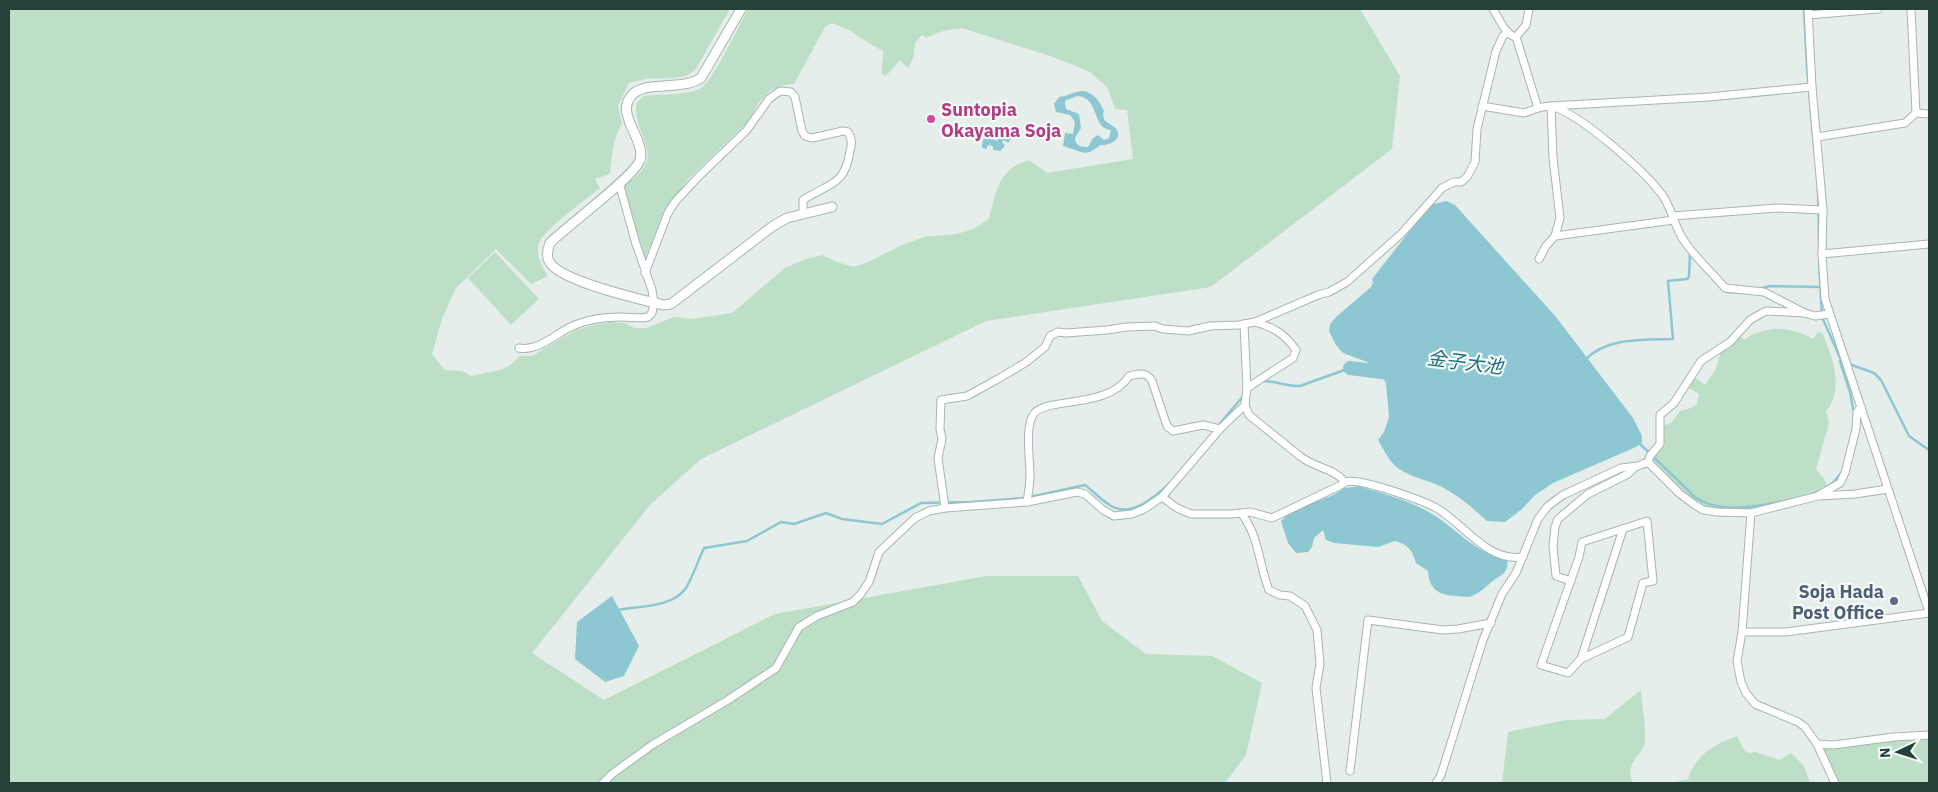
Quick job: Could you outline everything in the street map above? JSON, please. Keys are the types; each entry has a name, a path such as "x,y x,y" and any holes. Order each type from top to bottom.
{"street":[{"path":"741,9 701,78 685,85 643,88 633,93 627,104 627,112 641,150 640,159 634,170 550,243 549,261 556,270 568,277 654,303 672,304 772,226 787,218 832,207"},
{"path":"1493,9 1511,36 1516,37"},
{"path":"1516,37 1526,25 1529,9"},
{"path":"1742,632 1786,632 1929,613 1825,299 1822,254 1823,210 1812,87 1809,12 1878,9"},
{"path":"1910,9 1916,113"},
{"path":"946,508 938,458 942,440 940,429 941,400 967,396 1005,375 1045,347 1050,336 1058,332 1107,330 1126,327 1155,326 1162,329 1188,330 1255,322 1329,292 1347,282 1402,233 1442,188 1461,182 1467,177 1475,162 1477,129 1496,51 1503,36 1508,32"},
{"path":"1516,37 1538,108"},
{"path":"1482,106 1524,113 1552,106 1709,97 1812,87"},
{"path":"645,273 668,213 675,202 746,131 769,99 780,91 792,92 795,97 802,131 805,136 812,138 843,132 848,132 850,136 851,150 845,173 828,187 803,200 803,214"},
{"path":"1552,106 1568,113 1588,127 1630,162 1660,191 1682,238 1725,288 1764,292 1805,314"},
{"path":"1539,259 1546,246 1555,236 1560,211 1553,158 1552,106"},
{"path":"1817,137 1905,123 1916,113 1929,114"},
{"path":"519,348 528,350 538,346 573,325 584,321 648,317 652,313 654,303 652,290 630,225 619,183"},
{"path":"1555,236 1674,218 1778,208 1823,210"},
{"path":"1822,254 1929,244"},
{"path":"1648,462 1650,456 1660,444 1660,415 1674,403 1701,361 1730,342 1750,320 1766,311 1815,316 1829,314"},
{"path":"1246,388 1293,358 1296,350 1289,340 1273,328 1255,322"},
{"path":"1244,324 1245,405 1249,415 1285,446 1309,463 1337,473 1345,482"},
{"path":"1027,502 1030,478 1030,428 1033,415 1038,410 1057,403 1072,403 1092,399 1119,388 1129,376 1142,373 1148,375 1152,380 1167,426 1173,431 1203,424 1217,428"},
{"path":"603,783 612,774 652,745 728,700 776,668 799,627 818,616 853,602 860,595 869,582 879,552 915,518 928,511 946,508 1027,502 1077,492 1085,494 1103,510 1114,516 1132,514 1162,496 1217,428 1245,405"},
{"path":"1818,496 1840,483 1845,473 1856,429 1857,412 1861,407"},
{"path":"1436,783 1441,775 1483,640 1502,594 1516,573 1538,518 1548,506 1563,495 1621,468 1648,462"},
{"path":"1648,462 1680,494 1703,510 1717,512 1751,513 1818,496 1855,494 1888,489"},
{"path":"1571,581 1556,576 1553,546 1558,519 1588,494 1628,474 1635,466"},
{"path":"1162,496 1177,508 1191,514 1242,514 1250,512 1272,518 1345,482 1357,482 1374,485 1436,508 1487,548 1514,558 1523,557"},
{"path":"1751,513 1742,632 1737,661 1739,677 1746,693 1755,704 1798,722 1805,727 1817,744 1835,783"},
{"path":"1242,514 1256,537 1262,573 1269,590 1280,595 1290,596 1305,606 1318,630 1320,664 1316,688 1326,783"},
{"path":"1647,521 1653,581 1643,584 1628,637 1581,659 1568,673 1542,665 1571,581 1582,542 1647,521"},
{"path":"1581,659 1623,529"},
{"path":"1350,771 1368,620 1442,630 1491,623"},
{"path":"1817,744 1833,745 1929,735"}],"green space":[{"path":"9,9 730,9 696,69 691,73 679,77 645,79 629,83 618,106 622,124 614,142 610,174 595,179 600,188 548,230 539,243 538,252 541,265 548,276 531,284 496,249 456,288 442,319 432,354 445,370 462,371 471,376 500,370 509,366 520,356 532,356 576,330 589,326 611,322 624,323 635,328 646,328 674,317 692,319 732,313 785,268 803,260 822,255 853,267 924,237 957,234 973,229 989,219 997,191 1005,176 1011,169 1029,160 1047,173 1133,159 1127,110 1115,109 1108,88 1090,72 1053,57 965,29 954,29 926,38 922,35 915,43 914,56 908,68 900,60 886,76 882,74 883,51 851,31 832,23 825,27 794,84 771,90 759,102 750,120 688,179 663,216 645,259 623,186 645,166 648,157 637,117 636,104 643,96 681,94 701,88 719,64 748,9 1360,9 1400,76 1392,149 1211,287 986,321 701,459 650,505 532,653 604,700 775,614 986,576 1078,576 1102,621 1146,654 1212,656 1262,683 1246,755 1225,783 9,783"},
{"path":"495,252 539,299 511,325 468,278"},
{"path":"1773,329 1794,331 1813,339 1818,332 1822,333 1830,351 1835,372 1835,393 1826,411 1829,423 1816,469 1827,485 1781,503 1747,510 1715,509 1700,504 1651,460 1662,427 1672,422 1680,411 1697,404 1699,394 1688,387 1694,377 1705,385 1716,369 1721,351 1740,337 1745,340 1761,331"},
{"path":"1641,690 1645,741 1644,746 1632,764 1631,775 1633,783 1502,783 1508,732 1566,720 1605,719"},
{"path":"1737,736 1748,753 1756,752 1780,760 1791,753 1804,766 1810,783 1672,783 1688,779 1701,757 1714,747"},
{"path":"1929,736 1929,783 1838,783 1836,774 1822,748 1826,745"}],"water":[{"path":"1080,91 1088,92 1096,98 1104,111 1104,119 1116,128 1118,134 1118,137 1113,142 1084,153 1063,146 1065,133 1073,134 1075,122 1070,115 1056,112 1054,104 1059,97","holes":["1078,96 1084,97 1091,104 1103,127 1111,130 1109,138 1104,140 1098,135 1093,138 1088,147 1076,143 1075,138 1081,128 1079,114 1066,109 1065,103 1066,100"]},
{"path":"997,130 993,139 997,141 998,137 1007,131 1011,139 1008,143 1004,140 1002,142 1005,146 1000,151 993,150 993,147 990,145 987,146 987,149 982,148 986,136 990,132"},
{"path":"1446,201 1455,205 1556,317 1633,418 1642,436 1642,443 1636,447 1553,483 1535,495 1521,510 1505,522 1487,521 1465,502 1447,490 1406,473 1394,464 1378,440 1384,432 1389,417 1386,384 1383,377 1367,362 1343,353 1336,345 1329,331 1330,324 1336,317 1371,287 1372,279 1430,205"},
{"path":"1359,486 1405,501 1432,514 1486,553 1507,559 1506,570 1479,592 1465,597 1440,593 1436,590 1430,583 1428,571 1416,563 1407,546 1395,541 1378,547 1334,543 1326,540 1323,530 1314,538 1312,547 1308,552 1296,553 1288,543 1281,521 1291,511 1333,495 1345,488"},
{"path":"612,596 639,646 624,676 605,682 575,659 577,622"}],"waterway":[{"path":"1804,9 1814,147"},
{"path":"1818,187 1819,242"},
{"path":"1585,360 1604,347 1626,341 1673,339 1668,281 1687,279 1689,277 1690,252"},
{"path":"1819,260 1822,317 1842,362"},
{"path":"1714,281 1727,292 1744,293"},
{"path":"1759,289 1770,286 1819,287"},
{"path":"1840,361 1850,392 1854,414"},
{"path":"1849,364 1874,373 1881,380 1909,436 1929,450"},
{"path":"1263,381 1300,386 1350,368"},
{"name":"金子大池","path":"1350,368 1397,374"},
{"path":"1217,427 1244,395"},
{"path":"1638,442 1695,497 1705,503 1720,507 1763,505 1809,494 1830,485 1843,470"},
{"path":"618,610 664,603 680,595 686,588 704,548 747,541 781,522 794,524 826,513 842,519 882,524 921,503 1025,498 1085,485 1109,505 1120,509 1128,509 1143,504 1169,484"}],"place":[{"name":"Suntopia Okayama Soja","path":"931,119"},
{"name":"Soja Hada Post Office","path":"1894,601"}]}
